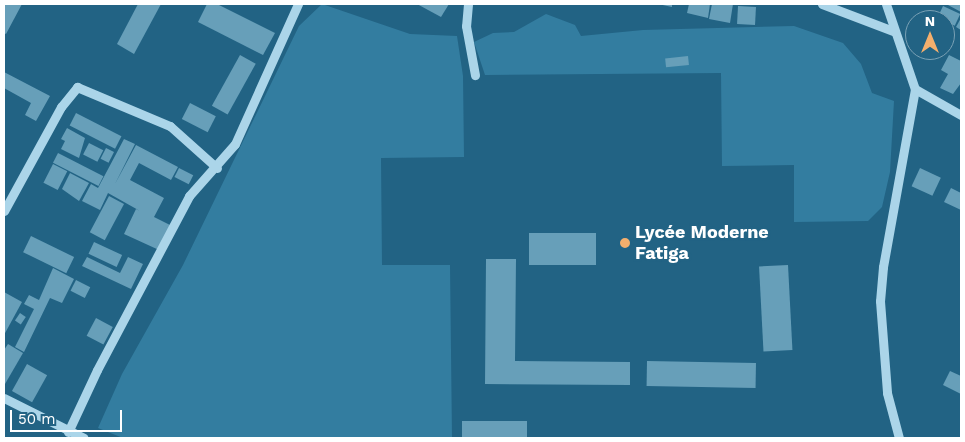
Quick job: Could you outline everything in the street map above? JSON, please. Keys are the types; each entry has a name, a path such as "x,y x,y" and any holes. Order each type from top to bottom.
{"street":[{"path":"68,432 128,309 190,196 217,168 235,144 298,4"},
{"path":"468,4 466,26 475,75"},
{"path":"822,4 893,31"},
{"path":"886,4 893,31 914,89 883,267 880,301 887,393 899,438"},
{"path":"4,211 61,107 77,87 170,126 217,168"},
{"path":"914,89 961,115"},
{"path":"4,398 68,432 84,438"}],"shaded area":[{"path":"322,4 410,34 457,36 463,76 464,157 381,158 382,265 450,265 452,438 123,438 98,428 122,374 183,265 299,26"},
{"path":"546,14 575,25 581,36 643,30 794,26 843,43 861,64 872,93 894,101 890,172 882,207 868,221 794,222 794,165 722,166 721,73 485,75 474,42 493,33 514,32"}],"building":[{"path":"4,4 22,4 6,34 4,33"},
{"path":"138,4 161,4 134,54 117,44"},
{"path":"207,4 217,4 275,33 263,55 198,22"},
{"path":"417,4 449,4 441,17"},
{"path":"658,4 672,4 672,7"},
{"path":"689,4 710,4 708,18 687,13"},
{"path":"712,4 733,4 730,23 709,19"},
{"path":"961,4 961,12 948,5"},
{"path":"738,6 756,7 755,25 737,24"},
{"path":"943,6 952,10 941,10"},
{"path":"955,12 960,14 955,25"},
{"path":"961,18 961,30 956,27"},
{"path":"240,55 256,64 228,114 212,106"},
{"path":"688,56 689,65 666,67 665,58"},
{"path":"955,58 961,61 961,83 953,94 940,88 948,74 941,70 946,60 955,60"},
{"path":"4,72 50,96 36,121 25,115 31,103 4,88"},
{"path":"190,103 216,116 208,132 182,119"},
{"path":"76,113 121,136 115,149 70,125"},
{"path":"67,128 85,138 79,158 61,149 65,141 61,139"},
{"path":"124,139 135,144 115,184 136,145 178,167 171,180 139,163 130,180 164,198 154,217 170,225 159,250 124,234 136,209 140,211 108,193 100,210 82,201 91,184 98,188"},
{"path":"89,143 103,150 97,162 83,155"},
{"path":"106,148 114,152 109,163 101,159"},
{"path":"58,153 103,176 98,186 53,163"},
{"path":"53,164 67,171 58,190 43,183"},
{"path":"179,168 193,175 189,184 174,177"},
{"path":"920,168 941,178 932,196 912,186"},
{"path":"70,173 89,183 79,201 62,189"},
{"path":"951,188 961,193 961,210 944,202"},
{"path":"109,196 124,204 105,240 90,232"},
{"path":"529,233 596,233 596,265 529,265"},
{"path":"31,236 74,257 66,273 23,252"},
{"path":"94,242 122,255 117,267 89,254"},
{"path":"87,257 120,273 128,257 143,264 131,289 82,266"},
{"path":"486,259 516,259 515,361 630,362 630,385 485,384"},
{"path":"788,265 792,350 763,351 759,267"},
{"path":"53,268 74,279 62,303 50,298 24,352 15,347 34,309 24,304 29,295 39,300"},
{"path":"76,280 90,287 85,298 71,291"},
{"path":"4,292 22,302 4,335"},
{"path":"20,313 26,317 21,324 15,320"},
{"path":"96,318 113,327 103,345 87,336"},
{"path":"8,344 23,353 5,384 4,350"},
{"path":"647,361 756,363 756,388 647,386"},
{"path":"27,364 47,375 32,402 12,391"},
{"path":"950,371 961,376 961,394 943,385"},
{"path":"462,421 527,421 527,438 462,438"}],"place":[{"name":"Lycée Moderne Fatiga","path":"625,243"}]}
